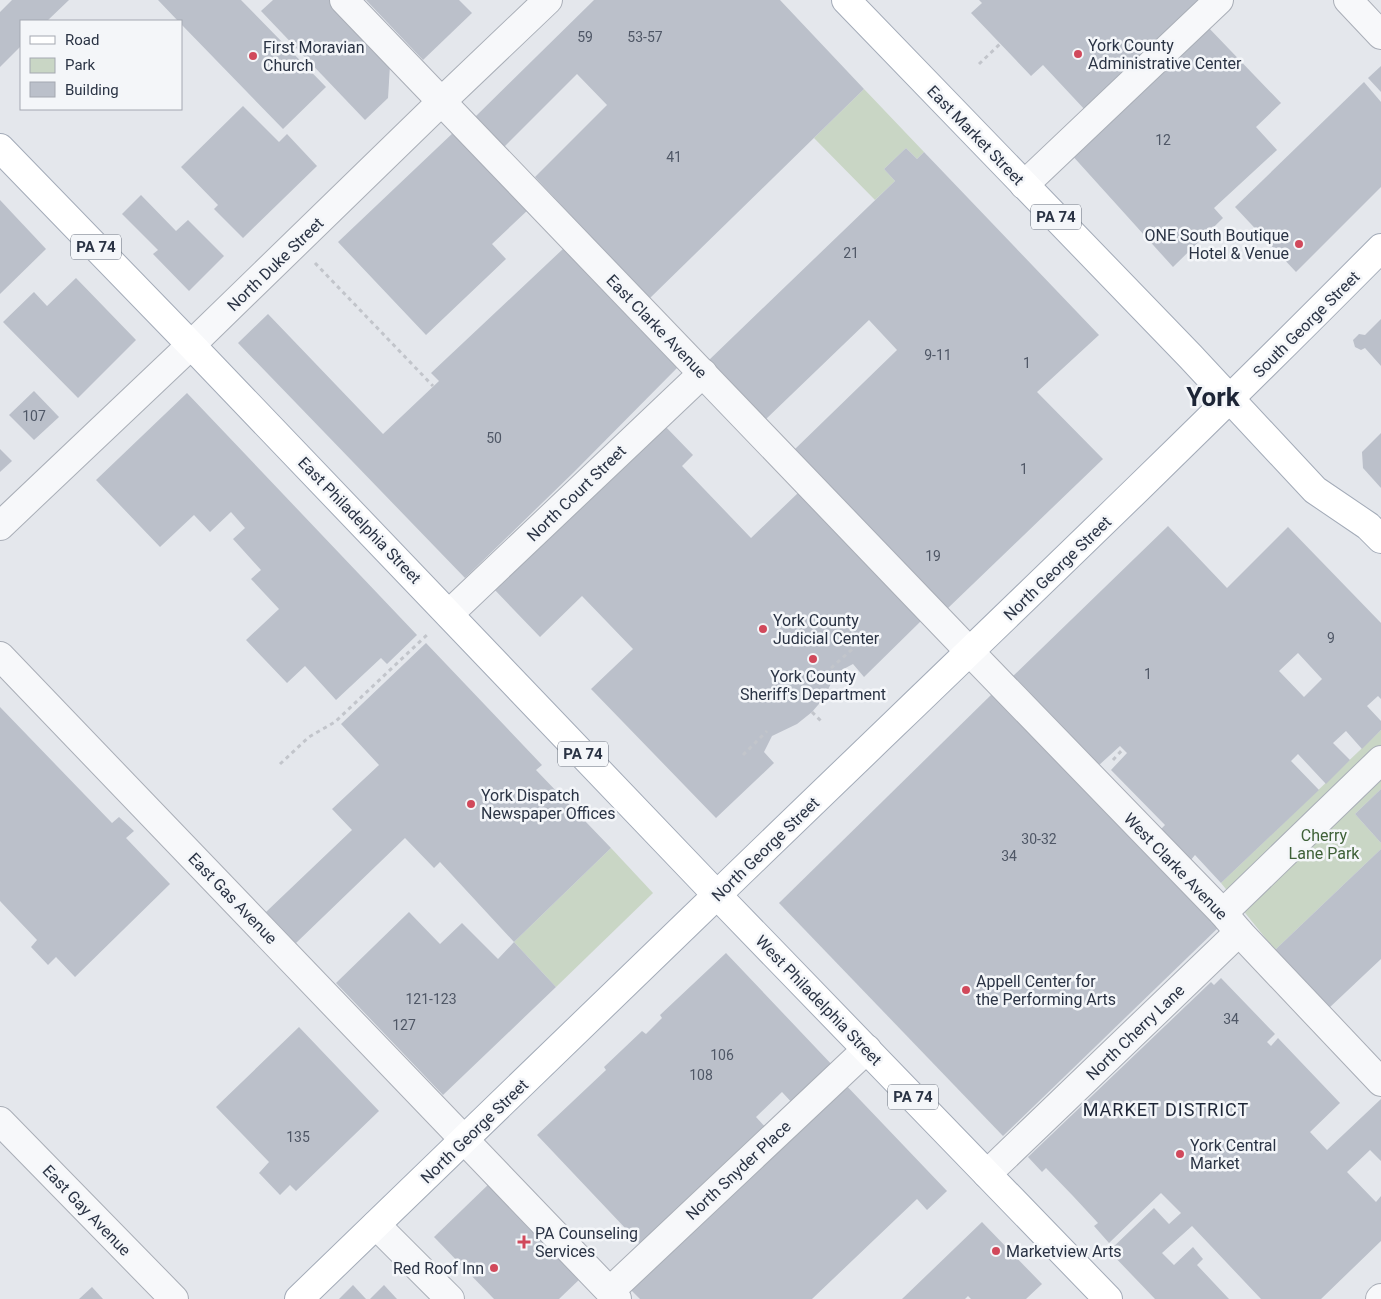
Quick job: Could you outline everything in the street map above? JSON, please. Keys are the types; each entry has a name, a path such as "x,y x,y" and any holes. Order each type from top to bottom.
{"main road":[{"name":"East Market Street","path":"846,0 1231,399"},
{"name":"East Philadelphia Street","path":"0,148 717,894"},
{"name":"South George Street","path":"1231,399 1381,248"},
{"name":"PA 74","path":"1231,399 1315,490 1368,526 1381,539"},
{"name":"North George Street","path":"299,1299 1231,399"},
{"name":"West Philadelphia Street","path":"717,894 1108,1299"}],"street":[{"name":"East Clarke Avenue","path":"344,0 970,652"},
{"name":"North Duke Street","path":"0,526 191,345 548,0"},
{"path":"1024,185 1219,0"},
{"path":"1348,0 1381,35"},
{"name":"North Court Street","path":"449,614 703,373"},
{"name":"West Clarke Avenue","path":"970,652 1381,1082"},
{"name":"East Gas Avenue","path":"0,656 613,1295"},
{"name":"North Cherry Lane","path":"987,1174 1231,923 1381,760"},
{"name":"North Snyder Place","path":"613,1295 867,1049"},
{"name":"East Gay Avenue","path":"0,1121 174,1299"},
{"path":"376,1225 450,1299"}],"path":[{"path":"979,64 1000,44"},
{"path":"296,243 433,386"},
{"path":"280,764 309,737 335,722 449,614"},
{"path":"831,668 857,645"},
{"path":"812,712 821,721"},
{"path":"743,755 767,731"},
{"path":"1111,762 1123,749"}],"green space":[{"path":"864,89 924,152 917,159 906,148 884,169 895,181 875,200 814,138"},
{"name":"Cherry Lane Park","path":"1381,730 1381,789 1355,814 1381,843 1381,849 1275,950 1221,883"},
{"path":"611,848 653,893 556,987 514,942"}],"building":[{"path":"12,0 69,0 48,20 20,20 20,47 0,67 0,12"},
{"name":"First Moravian Church","path":"158,0 241,0 326,87 283,129 182,25 182,20 177,20"},
{"path":"273,0 329,0 390,65 388,98 365,120 261,11"},
{"path":"366,0 459,0 472,13 423,60"},
{"path":"594,0 780,0 864,89 649,299 535,177 607,105 577,74 503,148 474,118"},
{"name":"York County Administrative Center","path":"979,0 1203,0 1086,111 1043,65 1031,76 971,13 982,3"},
{"path":"1206,25 1281,103 1256,127 1277,150 1214,208 1223,218 1173,267 1070,153"},
{"path":"1381,66 1381,92 1368,78"},
{"path":"1364,82 1381,102 1381,187 1296,272 1235,207"},
{"path":"243,106 279,142 287,134 317,166 243,238 214,209 218,205 181,167"},
{"path":"455,131 529,209 492,244 506,259 426,335 338,242"},
{"path":"906,148 917,159 924,152 1099,335 1037,392 1103,459 947,609 794,450 897,350 869,320 765,420 708,361 895,181 884,169"},
{"path":"141,195 176,231 188,220 224,256 189,291 153,254 158,250 122,214"},
{"path":"0,200 46,249 0,294"},
{"path":"564,248 678,367 465,578 238,343 268,314 383,434 439,381 431,373"},
{"path":"76,278 136,340 78,398 3,322 34,292 47,306"},
{"path":"1381,319 1381,366 1365,348 1361,350 1355,347 1353,340 1359,334 1365,335"},
{"path":"34,391 59,417 34,440 9,415"},
{"path":"187,393 417,635 387,664 381,658 336,700 305,666 287,683 246,640 279,609 251,579 261,570 233,539 245,528 231,512 210,532 194,515 160,547 96,480"},
{"name":"York County Judicial Center","path":"663,424 693,455 682,466 751,538 798,493 921,621 864,677 853,664 836,673 824,698 812,712 797,724 772,736 764,752 774,763 716,818 591,689 633,649 582,596 540,637 493,588"},
{"path":"1381,433 1381,488 1363,468 1362,452"},
{"path":"0,449 12,461 0,472"},
{"path":"1168,526 1227,588 1288,527 1381,623 1381,699 1378,696 1367,706 1381,721 1381,730 1362,749 1346,731 1333,743 1350,760 1326,784 1298,754 1291,761 1319,790 1221,883 1195,855 1190,861 1160,830 1165,825 1111,770 1127,753 1120,746 1098,766 1012,677","holes":["1298,653 1322,679 1304,697 1279,671"]},
{"path":"426,643 542,765 536,770 611,848 514,942 440,862 434,868 405,838 296,943 266,912 352,830 332,809 379,765 341,724"},
{"path":"992,694 1219,927 1003,1136 779,903"},
{"path":"0,707 112,823 119,817 134,831 126,838 170,884 75,977 56,957 48,965 31,947 37,940 0,901"},
{"path":"1381,789 1381,843 1355,814"},
{"path":"1381,849 1381,959 1329,1008 1275,950"},
{"path":"409,912 440,944 462,923 498,959 514,942 556,987 443,1095 336,983"},
{"path":"726,953 835,1068 795,1106 782,1092 756,1117 768,1130 644,1248 537,1135 606,1070 604,1067 642,1031 646,1034 662,1018 660,1015"},
{"name":"York Central Market","path":"1221,978 1275,1034 1267,1042 1271,1046 1278,1038 1340,1103 1310,1132 1327,1150 1381,1099 1381,1161 1370,1150 1347,1172 1376,1202 1381,1196 1381,1241 1321,1299 1261,1299 1192,1226 1162,1253 1174,1265 1193,1247 1203,1259 1197,1265 1229,1299 1155,1299 1109,1251 1154,1208 1169,1224 1181,1213 1161,1193 1109,1243 1094,1226 1098,1223 1073,1196 1046,1168 1042,1172 1028,1157 1211,982 1214,985"},
{"path":"299,1027 379,1111 296,1191 290,1185 280,1195 259,1173 269,1162 216,1107"},
{"path":"842,1081 947,1191 927,1210 917,1199 812,1299 640,1299 627,1286"},
{"path":"492,1181 583,1276 559,1299 494,1299 434,1237"},
{"path":"982,1222 1042,1284 1026,1299 971,1299 968,1296 965,1299 902,1299"},
{"path":"353,1285 366,1299 339,1299"},
{"path":"384,1285 397,1299 370,1299"},
{"path":"92,1287 103,1299 79,1299"}],"place":[{"name":"York County Administrative Center","path":"1078,54"},
{"name":"First Moravian Church","path":"253,56"},
{"name":"ONE South Boutique Hotel & Venue","path":"1299,244"},
{"name":"York County Judicial Center","path":"763,629"},
{"name":"York County Sheriff's Department","path":"813,659"},
{"name":"York Dispatch Newspaper Offices","path":"471,804"},
{"name":"Appell Center for the Performing Arts","path":"966,990"},
{"name":"York Central Market","path":"1180,1154"},
{"name":"PA Counseling Services","path":"524,1242"},
{"name":"Marketview Arts","path":"996,1251"},
{"name":"Red Roof Inn","path":"494,1268"}],"district":[{"name":"York","path":"1213,397"},
{"name":"MARKET DISTRICT","path":"1166,1110"}]}
